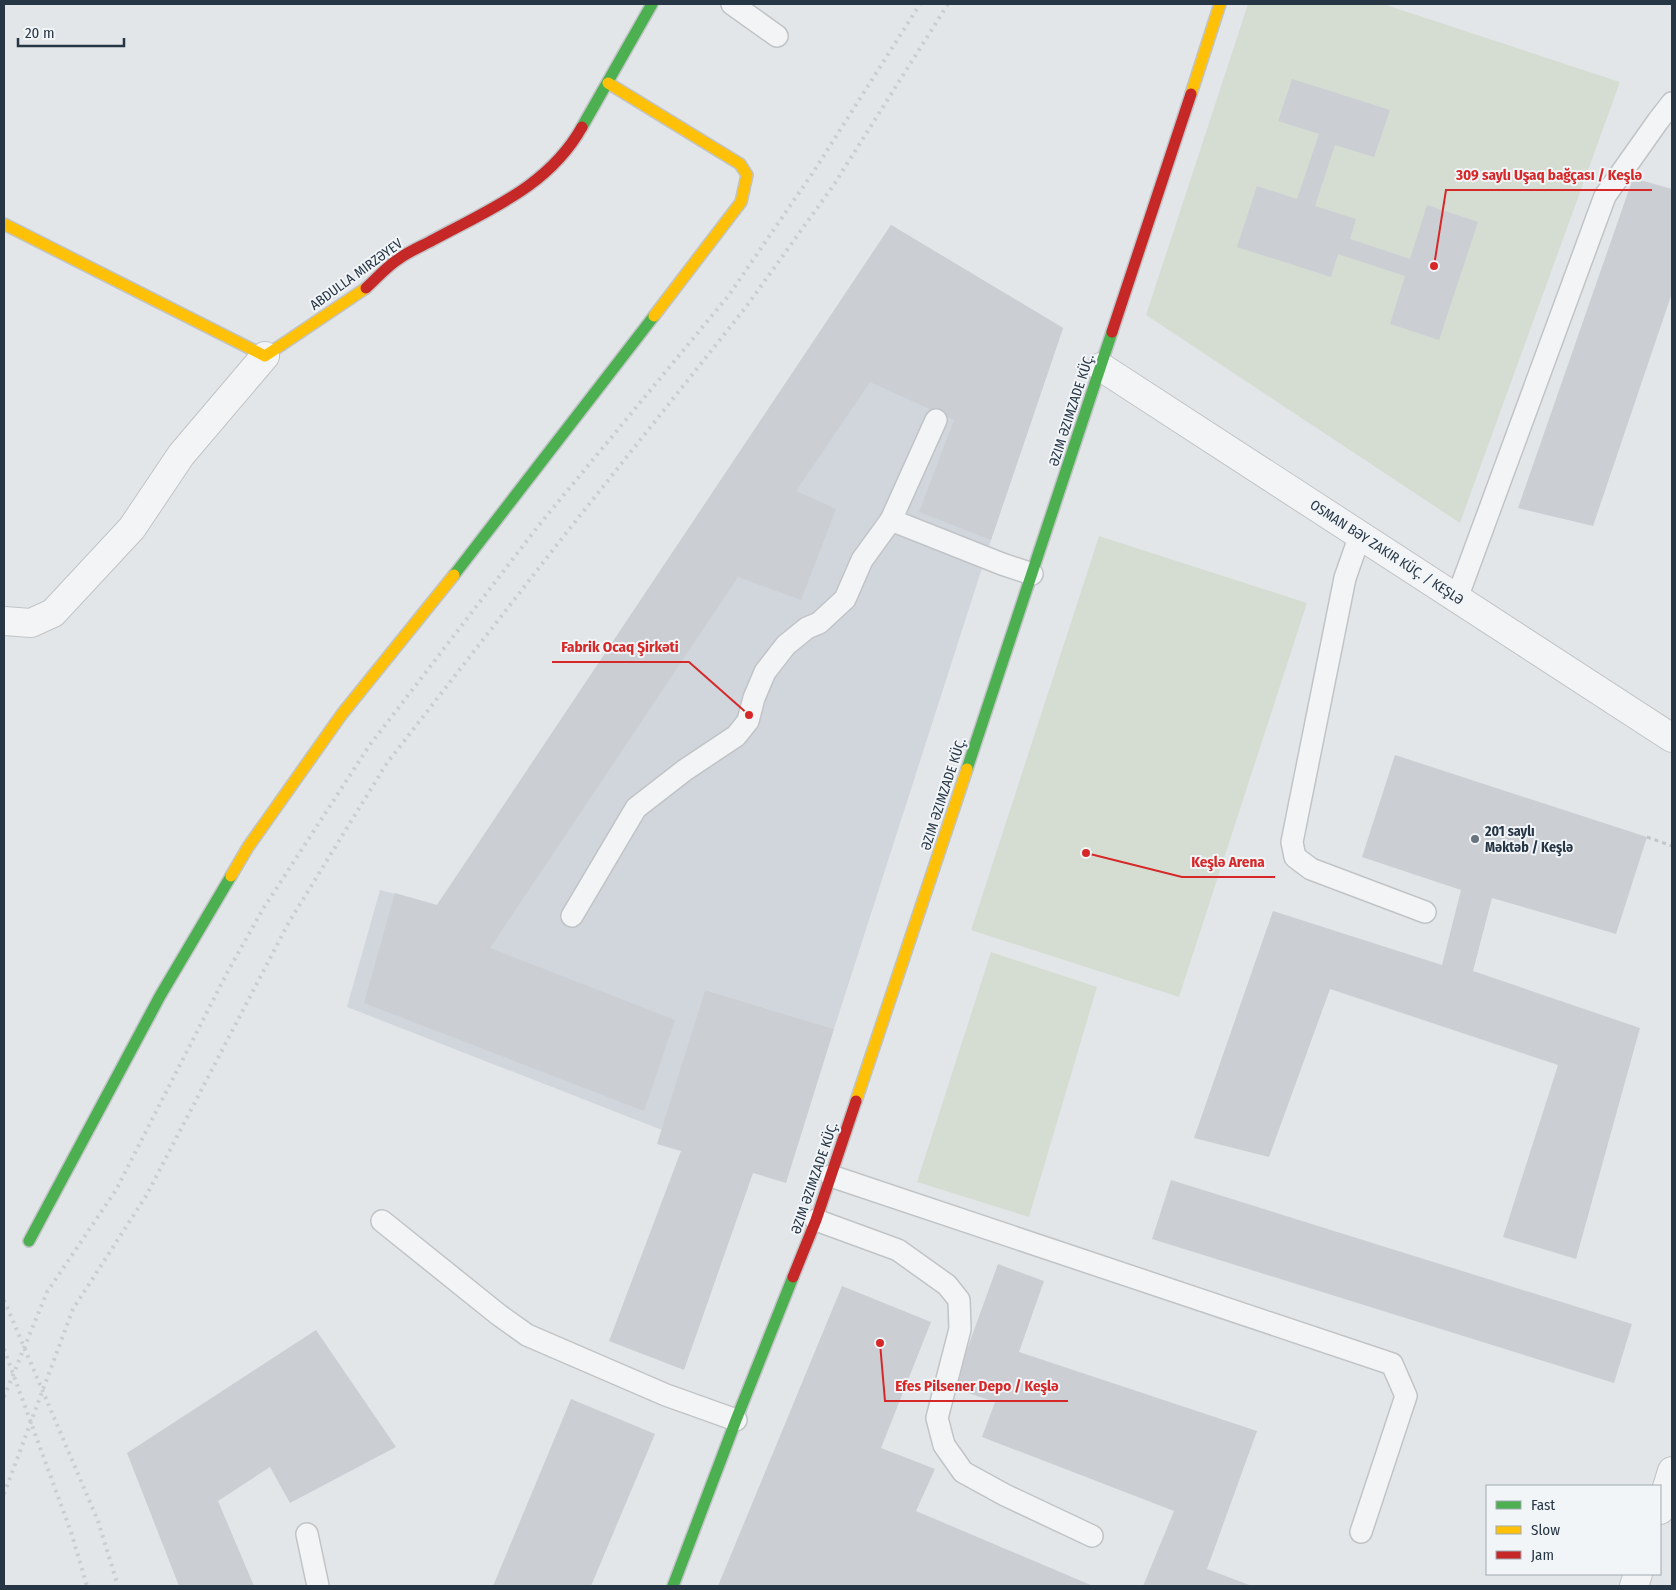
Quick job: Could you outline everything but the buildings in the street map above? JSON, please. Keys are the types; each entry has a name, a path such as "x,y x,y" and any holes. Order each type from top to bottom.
{"street":[{"name":"ABDULLA MIRZƏYEV","path":"265,356 366,288 399,258 510,199 539,179 559,161 574,142 652,4"},
{"name":"ƏZIM ƏZIMZADE KÜÇ.","path":"673,1586 736,1420 816,1220 1101,367 1220,4"},
{"path":"29,1241 160,996 248,847 342,714 483,538 741,202 748,175 740,164 608,83"},
{"path":"4,224 265,356 181,455 132,528 53,613 31,623 4,621"},
{"name":"OSMAN BƏY ZAKIR KÜÇ. / KEŞLƏ","path":"1101,367 1672,738"},
{"path":"1661,1507 1672,1470"}],"lane":[{"path":"732,4 777,36"},
{"path":"1457,598 1605,196 1672,103"},
{"path":"572,916 636,808 685,770 736,736 748,721 754,698 765,672 786,645 807,628 819,622 845,599 862,560 891,520 936,420"},
{"path":"891,520 1032,574"},
{"path":"1360,535 1345,578 1292,842 1295,857 1311,869 1425,912"},
{"path":"831,1176 1392,1364 1406,1396 1361,1532"},
{"path":"816,1220 898,1250 947,1285 959,1300 960,1329 937,1418 944,1445 963,1472 1092,1536"},
{"path":"382,1221 499,1316 527,1335 666,1395 736,1420"},
{"path":"307,1534 318,1586"}],"path":[{"path":"1647,837 1672,846"}],"shaded area":[{"path":"1248,4 1383,4 1620,82 1460,523 1146,315"},
{"path":"891,225 1063,328 991,540 834,1029 705,990 662,1130 347,1007 380,890 437,905"},
{"path":"1099,536 1307,603 1179,997 971,930"},
{"path":"991,952 1097,987 1029,1217 917,1182"}],"railway":[{"path":"4,1397 47,1292 116,1190 228,971 263,909 369,746 539,525 729,295 814,171 920,4"},
{"path":"4,1494 73,1309 146,1196 289,922 387,763 563,537 746,307 833,186 948,4"},
{"path":"4,1300 98,1521 118,1586"},
{"path":"4,1349 71,1532 87,1586"}],"traffic: fast":[{"path":"582,127 652,4"},
{"path":"454,575 654,316"},
{"path":"967,769 1112,332"},
{"path":"29,1241 160,996 231,876"},
{"path":"673,1586 793,1277"}],"traffic: slow":[{"path":"1191,94 1220,4"},
{"path":"608,83 740,164 747,175 741,202 654,316"},
{"path":"4,224 265,356 366,288"},
{"path":"231,876 248,847 342,714 454,575"},
{"path":"856,1101 967,769"}],"traffic: jam":[{"path":"1112,332 1191,94"},
{"path":"366,288 386,268 404,255 496,206 535,181 568,148 582,127"},
{"path":"793,1277 816,1220 856,1101"}],"place":[{"name":"309 saylı Uşaq bağçası / Keşlə","path":"1434,266"},
{"name":"Fabrik Ocaq Şirkəti","path":"749,715"},
{"name":"201 saylı Məktəb / Keşlə","path":"1475,839"},
{"name":"Keşlə Arena","path":"1086,853"},
{"name":"Efes Pilsener Depo / Keşlə","path":"880,1343"}]}
